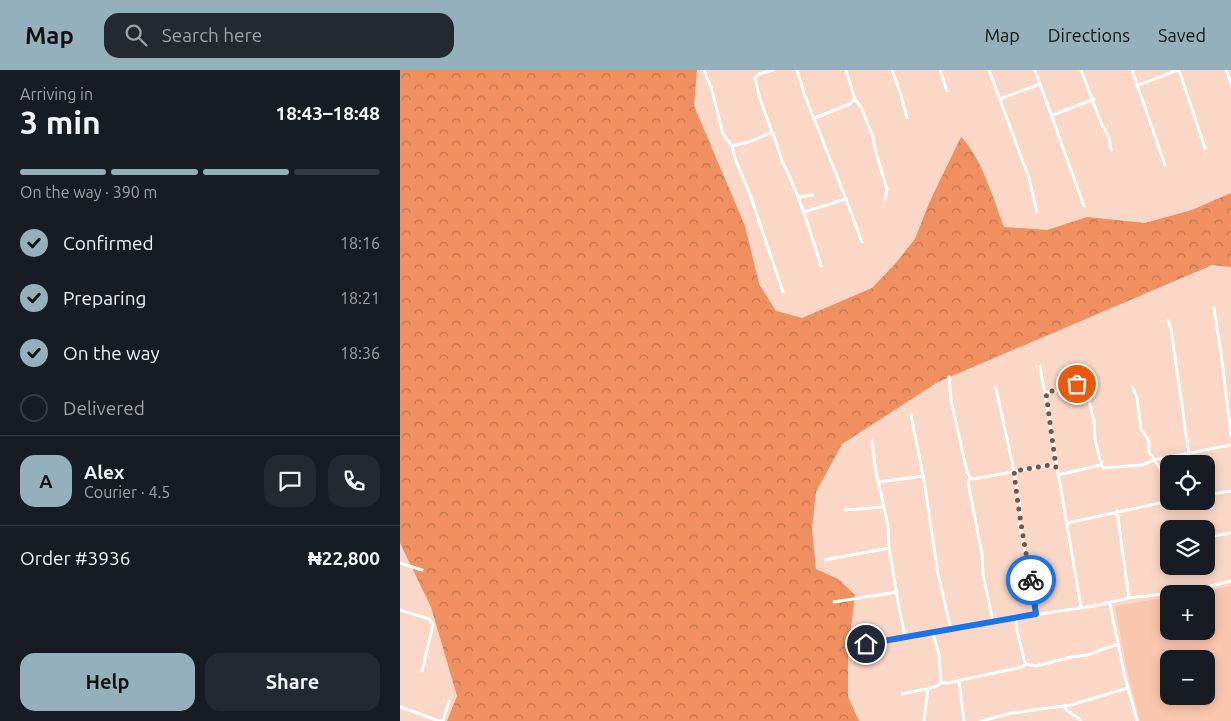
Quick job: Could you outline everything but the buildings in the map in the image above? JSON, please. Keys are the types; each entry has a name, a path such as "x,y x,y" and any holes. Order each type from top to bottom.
{"street":[{"path":"704,70 719,114 723,134 732,146 783,292"},
{"path":"773,70 759,74 755,78 760,99 804,212 821,266"},
{"path":"797,70 805,96 862,242"},
{"path":"846,70 855,99 873,137 887,190 885,200"},
{"path":"892,70 901,95 906,118"},
{"path":"940,70 947,91"},
{"path":"989,70 1029,178 1037,212"},
{"path":"1035,70 1084,206"},
{"path":"1081,70 1094,99 1102,125 1109,137 1111,150"},
{"path":"1132,70 1136,86 1165,164"},
{"path":"1136,86 1179,70 1205,148"},
{"path":"1226,70 1231,83"},
{"path":"1000,99 1040,84"},
{"path":"815,118 850,104 855,99"},
{"path":"1052,115 1094,99"},
{"path":"732,146 772,132"},
{"path":"798,197 813,195"},
{"path":"804,212 846,199"},
{"path":"1214,308 1222,353 1231,435"},
{"path":"1168,321 1171,329 1189,454"},
{"path":"1040,366 1081,608"},
{"path":"949,377 955,418 967,472 970,477 973,479 1050,465 1056,467"},
{"path":"1046,393 1054,390 1067,390 1087,381 1087,393 1094,421 1094,439 1102,462 1101,465"},
{"path":"1132,386 1137,397 1139,422 1144,434 1150,441 1149,452 1160,469"},
{"path":"996,388 1014,471 1020,507 1020,525 1036,614"},
{"path":"911,415 923,476 938,574 951,629"},
{"path":"872,441 890,537 889,548 905,636"},
{"path":"1058,475 1101,465 1104,468 1137,465 1231,445"},
{"path":"879,482 923,476"},
{"path":"970,477 968,482 982,554 983,574 994,622"},
{"path":"1215,494 1231,491"},
{"path":"1068,523 1160,503"},
{"path":"845,510 884,507"},
{"path":"1117,511 1129,598"},
{"path":"1215,536 1231,533"},
{"path":"825,560 889,548"},
{"path":"400,562 422,570"},
{"path":"866,644 1036,614 1110,604 1129,598 1191,590 1231,581"},
{"path":"834,602 897,592"},
{"path":"1110,604 1136,721"},
{"path":"400,610 429,620 432,624 422,672"},
{"path":"1016,618 1016,626 1025,664"},
{"path":"933,633 939,655 941,683"},
{"path":"902,694 935,687 941,683 1022,667 1025,664 1036,666 1087,655 1118,644"},
{"path":"959,680 964,721"},
{"path":"924,721 928,688"},
{"path":"981,721 1012,713 1064,706 1128,688"},
{"path":"400,707 439,721 444,721 449,701"},
{"path":"1064,706 1067,712 1081,721"}],"shaded area":[{"path":"1231,586 1231,721 1140,721 1126,666 1115,606 1160,598 1160,640 1215,640 1215,589"}],"green space":[{"path":"400,70 697,70 694,106 745,226 759,284 776,311 802,318 872,288 895,264 915,239 930,201 961,137 975,155 981,167 1004,227 1047,230 1087,217 1145,223 1192,210 1231,193 1231,267 1212,265 938,382 842,444 816,492 812,529 816,569 838,579 855,595 848,651 848,697 859,721 447,721 457,696 431,607 400,543"}],"way so far":[{"path":"1031,580 1020,525 1020,507 1014,471 1050,465 1056,467 1046,393 1054,390 1067,390 1077,384"}],"route":[{"path":"866,644 1036,614 1031,580"}]}
